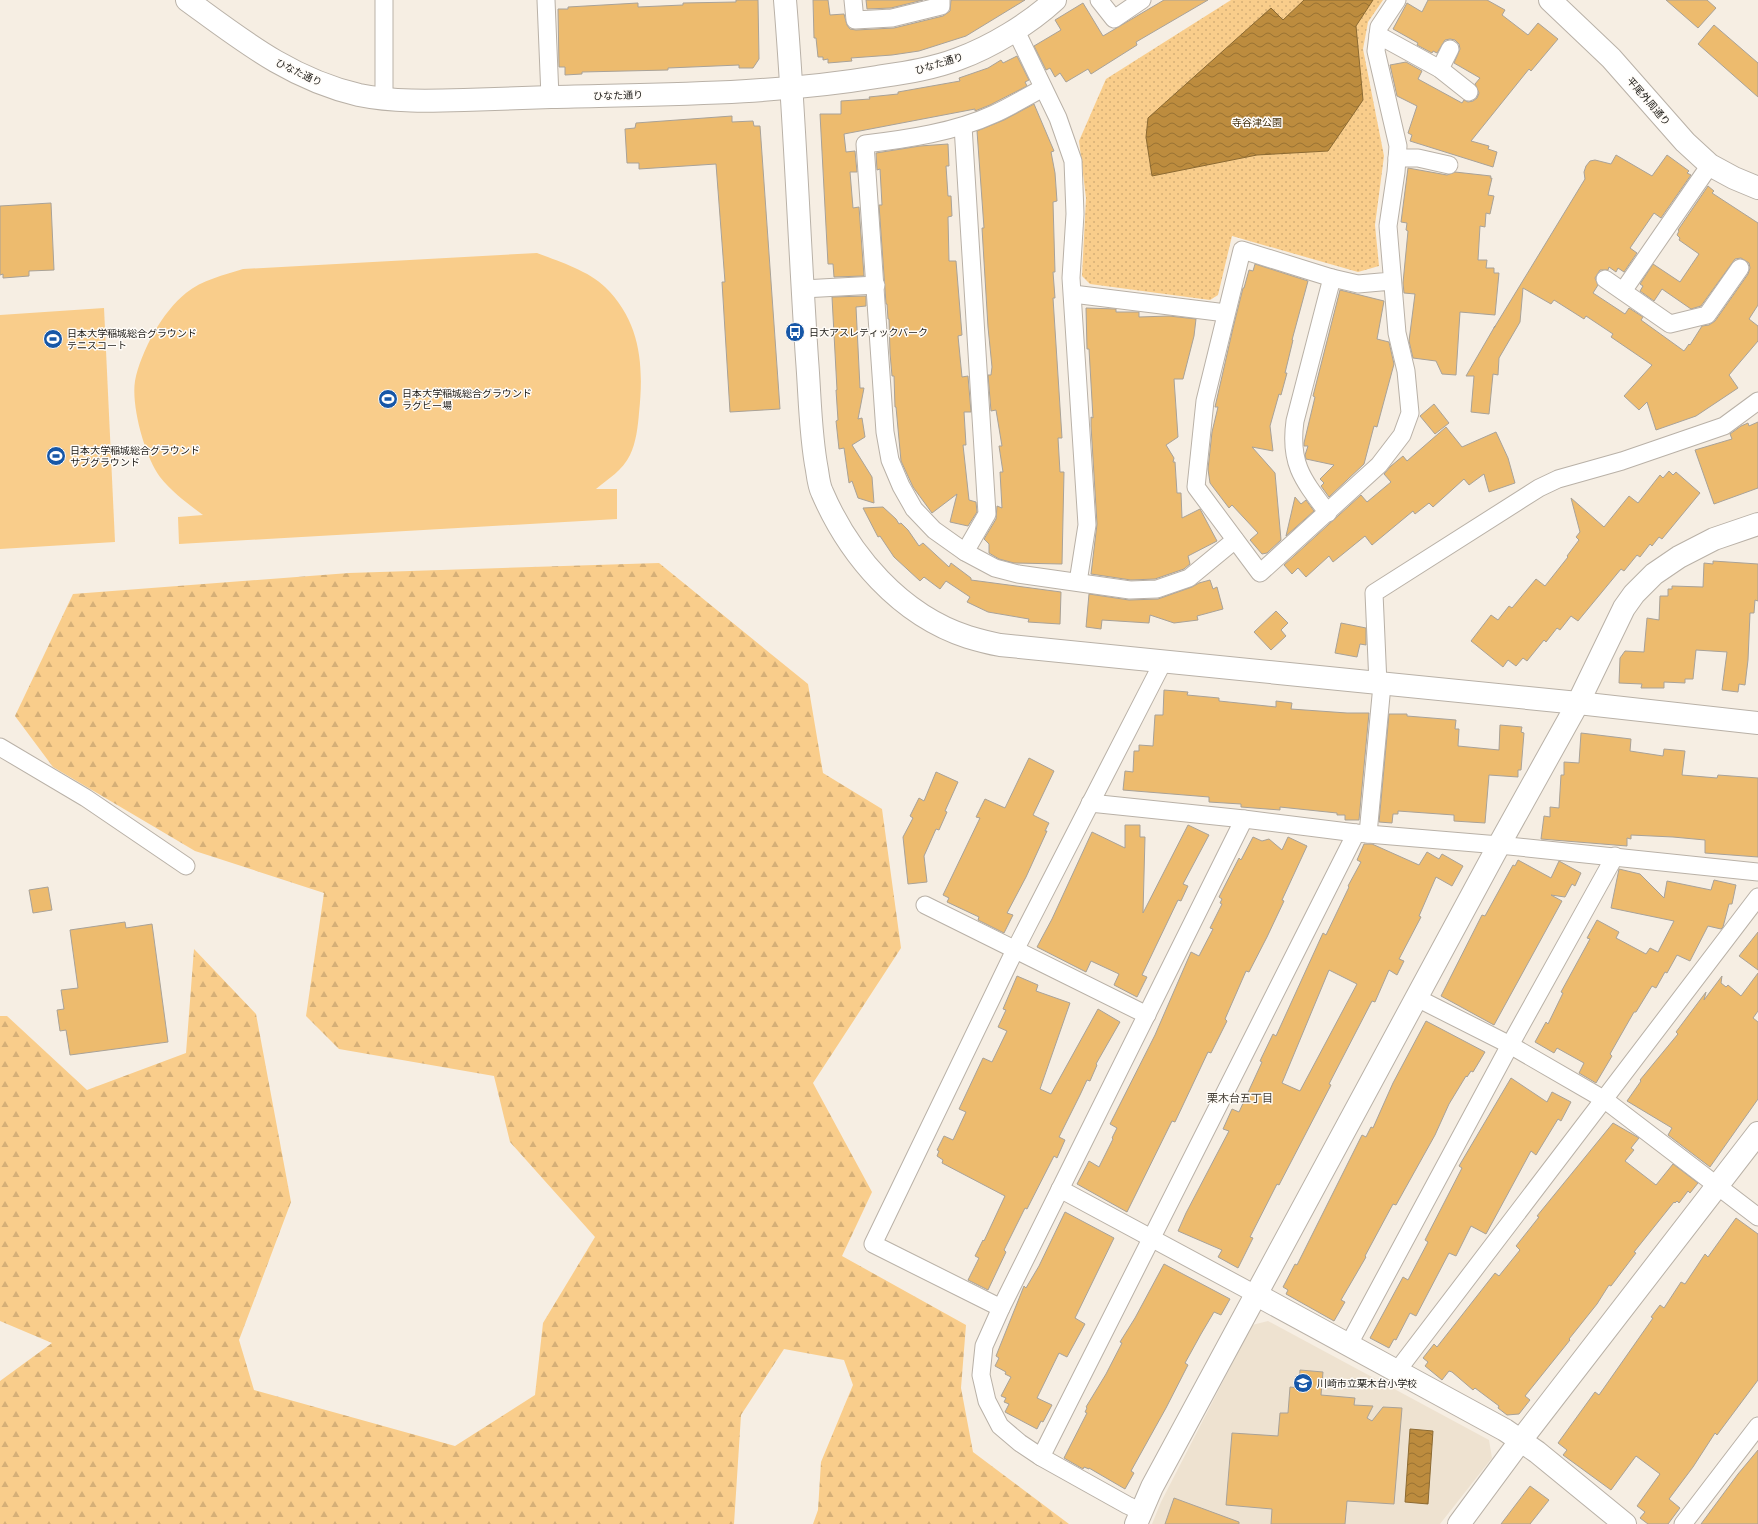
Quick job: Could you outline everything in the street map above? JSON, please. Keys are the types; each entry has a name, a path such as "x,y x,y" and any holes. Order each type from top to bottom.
{"street":[{"name":"ひなた通り","path":"187,0 260,53 283,67 327,85 357,94 384,100 429,101 793,88 844,83 908,72 957,60 1016,31 1055,0"},
{"path":"384,0 384,100"},
{"path":"546,0 550,97"},
{"path":"785,0 793,88 803,289 814,452 821,490 848,542 874,574 900,600 933,621 966,637 1000,645 1578,703 1758,723"},
{"path":"854,0 855,20 899,16 941,6 941,0"},
{"path":"1099,0 1114,19 1142,0"},
{"path":"1392,281 1358,284 1332,278 1242,250 1205,401 1196,487 1260,573 1328,513 1379,465 1402,435 1410,413 1406,371 1397,333 1388,226 1398,146 1376,51 1378,27 1397,0"},
{"name":"平尾外周通り","path":"1550,0 1611,58 1685,142 1710,164 1734,178 1758,188"},
{"path":"1016,31 1058,118 1073,161 1075,214 1071,278 1087,525 1078,582"},
{"path":"1378,35 1440,69 1469,92"},
{"path":"1440,69 1450,49"},
{"path":"1043,88 993,114 963,126 898,140 865,144 885,432 890,460 901,486 914,509 934,530 965,552 995,568 1018,574 1130,590 1157,589 1189,578 1235,540"},
{"path":"963,126 987,514 965,552"},
{"path":"1397,158 1418,158 1449,165"},
{"path":"1623,291 1710,164"},
{"path":"1605,279 1670,324 1707,315 1740,268"},
{"path":"1328,513 1304,480 1296,462 1293,438 1295,421 1332,278"},
{"path":"803,289 876,286"},
{"path":"1073,294 1226,313"},
{"path":"1041,1457 1151,1238 1362,833 1380,684 1374,593 1538,488 1558,479 1622,461 1724,426 1758,401"},
{"path":"1244,819 1001,1308 984,1346 981,1375 987,1401 1000,1426 1020,1443 1041,1457 1139,1518 1152,1487 1499,844 1578,703 1624,608 1634,594 1654,574 1679,557 1714,539 1758,524"},
{"path":"1001,1308 873,1244 1015,950 1163,662"},
{"path":"0,747 86,798 186,866"},
{"path":"1090,803 1362,833 1499,844 1758,872"},
{"path":"1350,1344 1510,1045 1615,856"},
{"path":"1397,1371 1605,1100 1758,897"},
{"path":"925,905 1147,1015"},
{"path":"1417,998 1510,1045 1605,1100 1758,1217"},
{"path":"1459,1524 1521,1440 1758,1133"},
{"path":"1060,1189 1350,1344 1521,1440 1625,1524"},
{"path":"1683,1524 1758,1426"}],"shaded area":[{"name":"川崎市立栗木台小学校","path":"1268,1321 1489,1440 1492,1458 1440,1524 1152,1524 1161,1502 1252,1325"}],"green space":[{"name":"寺谷津公園","path":"1231,0 1383,0 1368,22 1363,49 1384,156 1375,225 1379,266 1358,272 1232,236 1218,295 1210,300 1090,284 1082,276 1086,198 1079,141 1106,79"},
{"name":"日本大学稲城総合グラウンド ラグビー場","path":"537,253 582,271 598,281 617,301 633,330 640,362 641,378 639,418 635,440 627,460 615,474 596,489 617,489 617,519 179,544 178,517 203,515 170,488 154,468 140,431 134,391 135,381 142,357 154,332 169,310 192,288 206,281 243,269"},
{"name":"日本大学稲城総合グラウンド サブグラウンド","path":"104,308 115,542 0,549 0,315"},
{"path":"659,563 808,684 823,773 882,809 901,948 813,1083 872,1192 842,1256 966,1325 961,1388 973,1452 1069,1524 813,1524 818,1510 821,1462 853,1385 844,1360 784,1349 741,1415 734,1524 0,1524 0,1381 52,1343 0,1321 0,1016 7,1016 87,1090 186,1053 194,949 256,1014 291,1202 239,1340 254,1390 455,1446 535,1395 543,1323 595,1237 510,1142 494,1076 339,1049 306,1016 324,893 195,851 53,767 15,716 73,594 349,573"}],"water":[{"path":"1304,0 1373,0 1356,26 1363,100 1328,151 1257,155 1152,176 1146,137 1148,118 1271,8 1283,20"},
{"path":"1410,1429 1433,1431 1428,1504 1405,1502"}],"building":[{"path":"736,0 758,0 759,59 753,68 739,68 739,65 668,68 668,70 582,72 582,74 565,75 565,67 559,67 558,9 568,9 568,7 638,3 638,7 683,5 683,3 736,2"},
{"path":"813,0 828,0 830,15 844,14 847,25 850,29 856,30 894,28 943,16 950,11 951,0 1025,0 966,36 919,51 892,55 851,58 852,61 828,63 828,59 823,60 823,57 818,57 816,38 814,38"},
{"path":"866,0 923,0 891,8 867,9"},
{"path":"1164,0 1208,0 1136,42 1137,45 1091,74 1088,69 1066,82 1060,73 1055,77 1050,68 1046,70 1034,46 1061,30 1055,20 1083,3 1103,36"},
{"path":"1428,0 1487,0 1505,10 1502,15 1528,35 1538,23 1558,39 1531,71 1529,69 1471,141 1489,146 1488,149 1497,152 1493,167 1410,141 1412,135 1408,133 1417,106 1397,96 1390,65 1406,62 1422,71 1418,79 1462,103 1464,100 1468,102 1473,101 1477,98 1479,93 1475,84 1480,78 1454,63 1460,49 1459,44 1455,40 1445,40 1437,53 1433,51 1432,53 1393,29 1407,3 1422,12"},
{"path":"1666,0 1707,0 1716,8 1698,28"},
{"path":"1714,25 1758,63 1758,97 1698,44"},
{"path":"1017,56 1029,80 1025,82 1027,86 990,105 975,111 975,109 844,134 846,152 855,151 857,172 850,172 853,208 859,207 864,276 834,277 833,264 828,264 820,114 841,114 841,101 870,99 869,97 898,94 898,92 960,81 959,78 988,68 1001,60 1003,63"},
{"path":"1034,104 1054,151 1051,152 1055,173 1057,201 1053,202 1055,272 1053,272 1055,298 1053,298 1062,438 1058,438 1060,472 1064,472 1062,564 1014,563 999,559 989,553 989,544 984,539 996,519 997,506 1002,508 1000,472 1003,472 999,446 1002,446 996,410 991,411 988,375 991,375 992,367 988,327 982,228 984,228 977,131 1004,120"},
{"path":"732,116 732,122 753,121 754,126 760,126 780,409 730,412 722,282 725,282 716,164 639,169 639,163 627,163 625,129 635,128 636,123"},
{"path":"948,144 949,166 946,166 948,196 951,196 952,216 948,217 949,261 956,261 962,335 958,336 962,377 968,376 971,412 964,412 966,445 963,445 969,500 976,502 977,512 968,526 950,522 957,494 932,513 913,487 901,461 895,407 894,376 892,376 890,353 889,319 886,304 879,205 882,205 880,169 877,170 876,153 920,146"},
{"path":"1616,155 1652,176 1667,155 1689,171 1687,173 1691,175 1661,218 1654,213 1630,248 1637,253 1624,272 1618,268 1616,272 1609,267 1608,270 1600,270 1595,278 1598,285 1593,293 1625,314 1629,308 1643,317 1641,320 1684,351 1689,344 1690,345 1702,326 1709,325 1715,321 1748,274 1750,268 1749,263 1741,258 1735,259 1701,306 1691,309 1662,289 1654,301 1640,291 1643,286 1640,284 1653,264 1680,282 1699,254 1679,240 1680,238 1677,235 1678,230 1708,186 1714,191 1712,193 1758,223 1758,305 1749,319 1758,326 1758,341 1729,375 1738,388 1696,416 1656,430 1647,402 1639,410 1624,396 1652,365 1611,337 1613,334 1586,316 1584,319 1554,300 1551,304 1523,288 1520,322 1499,358 1498,375 1493,374 1489,414 1471,412 1474,376 1466,376 1585,179 1584,172 1586,166 1590,161 1595,160 1611,164"},
{"path":"1408,168 1447,175 1455,172 1491,176 1490,178 1492,178 1488,195 1494,196 1490,214 1486,213 1485,227 1480,226 1478,260 1487,260 1486,268 1494,268 1494,273 1499,273 1495,315 1460,312 1456,375 1442,374 1436,361 1413,358 1409,341 1415,294 1404,293 1403,283 1408,231 1406,230 1407,223 1401,222"},
{"path":"51,203 54,270 29,271 29,276 3,278 3,274 0,275 0,206"},
{"path":"1255,264 1308,281 1292,340 1285,373 1287,373 1281,395 1279,394 1270,426 1273,451 1252,447 1275,473 1281,540 1267,553 1262,554 1250,540 1258,533 1232,505 1229,508 1210,483 1208,469 1212,432 1218,407 1215,407 1233,328 1249,270 1253,271"},
{"path":"1340,290 1384,301 1377,339 1389,342 1394,364 1377,427 1374,426 1364,464 1329,497 1321,486 1324,483 1320,479 1334,465 1306,459 1305,455 1308,446 1304,446 1304,443 1315,397 1313,396"},
{"path":"866,296 866,306 856,307 860,388 864,388 858,419 862,418 865,437 852,445 872,477 874,503 858,498 852,481 849,483 844,448 839,449 836,421 838,420 832,297"},
{"path":"1086,308 1116,309 1116,312 1139,312 1139,317 1169,316 1196,319 1194,336 1183,379 1174,379 1178,437 1166,445 1174,458 1173,462 1175,462 1177,493 1181,493 1182,518 1200,509 1217,541 1188,556 1190,564 1184,569 1155,579 1131,580 1091,574 1097,524 1091,426 1091,417 1093,418 1089,349 1087,349"},
{"path":"1434,404 1449,423 1435,434 1420,416"},
{"path":"1758,422 1758,488 1714,504 1695,450 1732,439 1730,434 1741,426 1748,423 1749,426"},
{"path":"1446,427 1462,447 1496,432 1508,458 1515,483 1489,492 1484,474 1469,485 1464,479 1433,507 1429,503 1415,514 1413,511 1372,545 1365,536 1333,562 1329,556 1306,577 1298,568 1292,574 1284,565 1361,495 1367,502 1391,482 1384,474 1391,466 1403,456 1407,461"},
{"path":"1669,471 1673,475 1676,472 1700,493 1662,539 1659,537 1652,546 1650,544 1640,557 1637,555 1624,571 1621,569 1578,621 1571,616 1560,630 1557,628 1546,642 1544,640 1527,661 1523,658 1516,666 1508,660 1503,667 1471,641 1491,615 1498,620 1509,606 1512,608 1536,579 1545,586 1568,557 1567,556 1579,540 1576,537 1580,532 1571,498 1604,527 1629,496 1638,503 1660,475 1663,478"},
{"path":"1295,497 1301,504 1306,500 1314,511 1286,536"},
{"path":"883,507 896,519 899,524 901,523 908,530 919,546 923,543 949,567 951,563 971,578 971,580 1061,592 1060,624 1028,622 1029,619 988,612 967,602 970,597 946,581 940,589 924,577 920,581 894,557 880,536 878,537 863,508"},
{"path":"1713,561 1758,564 1758,601 1755,600 1754,613 1750,613 1748,660 1745,685 1739,684 1738,692 1722,690 1727,652 1696,650 1693,679 1685,679 1685,683 1664,682 1664,688 1641,688 1642,684 1619,683 1620,658 1625,651 1644,652 1647,618 1659,620 1660,596 1668,596 1668,589 1672,589 1672,586 1703,587 1704,563 1713,564"},
{"path":"1210,580 1213,589 1217,587 1223,609 1197,616 1198,620 1174,623 1150,615 1149,623 1102,620 1101,629 1086,627 1089,594 1129,600 1158,599"},
{"path":"1276,611 1288,623 1281,630 1286,636 1271,650 1254,632"},
{"path":"1341,623 1366,628 1366,645 1360,644 1357,657 1335,653"},
{"path":"1164,690 1188,692 1187,695 1219,698 1219,701 1276,707 1276,701 1292,703 1291,709 1369,713 1359,820 1345,820 1345,815 1337,815 1337,813 1280,807 1280,810 1241,807 1241,804 1209,802 1209,797 1123,790 1125,771 1133,772 1134,751 1139,751 1139,745 1153,746 1155,715 1163,715"},
{"path":"1389,714 1407,714 1407,716 1456,720 1455,729 1459,729 1458,746 1499,750 1500,725 1522,727 1521,732 1524,733 1521,770 1518,770 1518,777 1489,775 1485,823 1454,821 1454,815 1398,811 1398,814 1393,814 1392,823 1379,822"},
{"path":"1581,733 1631,739 1630,751 1663,756 1664,749 1685,751 1682,775 1717,778 1718,775 1758,778 1758,857 1705,853 1705,840 1673,837 1631,835 1631,839 1627,838 1627,846 1541,839 1544,816 1550,817 1550,807 1559,808 1561,775 1564,775 1564,762 1579,763"},
{"path":"1029,758 1054,771 1033,815 1049,823 1045,831 1047,831 1026,877 1007,913 1013,915 1004,933 978,920 979,917 947,902 949,898 943,895 980,818 976,817 985,799 1005,808"},
{"path":"936,772 958,782 945,811 947,812 939,830 936,829 924,856 927,882 908,884 903,837 913,818 910,816 919,798 924,801"},
{"path":"1125,825 1140,825 1140,837 1145,837 1143,913 1188,825 1209,835 1183,884 1188,886 1181,901 1178,900 1142,975 1147,977 1137,997 1114,985 1119,974 1091,961 1086,972 1037,947 1052,919 1092,832 1125,848"},
{"path":"1253,837 1262,841 1269,839 1282,850 1288,837 1307,846 1267,937 1249,972 1246,971 1225,1019 1227,1021 1211,1053 1208,1052 1175,1122 1172,1121 1127,1212 1077,1184 1089,1161 1099,1167 1117,1128 1110,1124 1155,1035 1191,952 1199,956 1213,929 1210,928 1222,904 1220,903 1222,899 1219,897 1239,858 1241,860"},
{"path":"1364,844 1372,844 1419,865 1427,852 1439,859 1442,854 1463,866 1452,886 1436,877 1419,916 1421,917 1399,959 1404,961 1397,975 1389,970 1375,1002 1372,1001 1329,1084 1331,1085 1250,1237 1253,1238 1238,1268 1218,1257 1222,1250 1178,1231 1229,1131 1223,1129 1232,1109 1239,1112 1273,1034 1276,1036 1323,933 1326,935 1349,887 1348,886 1361,862 1357,860","holes":["1329,970 1357,984 1300,1091 1282,1083"]},
{"path":"1518,860 1551,878 1559,861 1581,873 1575,886 1572,884 1565,897 1551,895 1562,901 1494,1025 1441,996 1482,915 1485,916 1513,865 1515,866"},
{"path":"1619,869 1640,874 1664,898 1667,881 1711,890 1714,880 1736,885 1732,904 1729,904 1723,927 1721,929 1708,926 1690,961 1677,955 1667,973 1665,972 1656,988 1652,986 1636,1012 1634,1012 1610,1054 1612,1056 1596,1083 1579,1073 1584,1063 1557,1048 1554,1053 1535,1042 1546,1022 1548,1024 1563,993 1561,992 1590,939 1587,938 1597,920 1619,932 1616,938 1646,954 1650,948 1658,952 1674,921 1611,908"},
{"path":"48,887 52,910 33,913 29,890"},
{"path":"125,922 126,928 152,924 168,1042 70,1055 66,1030 60,1031 57,1010 64,1009 61,990 78,988 70,930"},
{"path":"1758,932 1758,970 1739,956"},
{"path":"1758,973 1758,1011 1753,1018 1758,1022 1758,1099 1710,1167 1668,1135 1672,1128 1627,1101 1641,1081 1640,1080 1678,1034 1676,1032 1706,992 1704,1000 1722,976 1721,983 1726,987 1728,985 1741,996"},
{"path":"1017,976 1038,985 1036,991 1070,1003 1040,1089 1051,1094 1098,1009 1120,1022 1096,1064 1097,1065 1090,1081 1087,1080 1059,1137 1065,1140 1057,1158 1054,1156 1027,1209 1025,1208 1004,1250 1006,1252 988,1290 968,1280 979,1258 975,1256 983,1240 984,1241 1005,1196 942,1163 943,1160 937,1156 939,1151 937,1150 944,1136 953,1140 966,1112 959,1109 983,1058 992,1062 1007,1031 998,1027 1006,1010 1003,1009"},
{"path":"1426,1021 1485,1052 1473,1072 1471,1071 1467,1077 1466,1076 1449,1104 1435,1135 1396,1205 1393,1204 1365,1256 1366,1257 1341,1300 1345,1302 1334,1321 1286,1294 1288,1290 1283,1287 1295,1264 1297,1265 1362,1135 1366,1137 1371,1127 1373,1128 1393,1083"},
{"path":"1511,1078 1547,1102 1552,1092 1571,1102 1561,1121 1558,1119 1536,1155 1531,1151 1486,1234 1471,1226 1456,1256 1449,1253 1416,1316 1410,1313 1396,1340 1394,1339 1389,1348 1370,1338 1403,1277 1408,1280 1428,1242 1425,1240 1462,1168 1459,1166"},
{"path":"1613,1123 1639,1138 1631,1148 1634,1150 1625,1161 1656,1185 1673,1164 1698,1183 1690,1193 1688,1191 1679,1203 1677,1201 1675,1203 1674,1202 1634,1252 1636,1253 1611,1286 1609,1285 1597,1304 1569,1339 1570,1340 1525,1396 1530,1400 1519,1414 1507,1415 1498,1408 1499,1406 1475,1388 1473,1390 1452,1372 1449,1371 1442,1380 1425,1366 1428,1362 1423,1358 1434,1344 1437,1347 1495,1273 1499,1276 1520,1250 1516,1246 1539,1217 1537,1216"},
{"path":"1065,1212 1114,1238 1075,1318 1085,1324 1067,1357 1059,1353 1037,1398 1052,1405 1043,1422 1041,1421 1037,1429 1005,1412 1009,1404 1004,1402 1006,1398 1001,1396 1011,1377 1005,1374 1006,1372 995,1366 999,1358 996,1356 1024,1286 1026,1288 1039,1266"},
{"path":"1736,1218 1758,1234 1758,1380 1717,1435 1715,1433 1693,1467 1669,1499 1680,1508 1668,1524 1648,1524 1640,1518 1645,1512 1637,1506 1660,1474 1636,1456 1611,1490 1563,1455 1567,1450 1558,1443 1595,1392 1599,1395 1653,1318 1651,1317 1660,1305 1664,1308 1681,1282 1685,1284 1705,1254 1708,1257"},
{"path":"1164,1264 1230,1299 1221,1315 1214,1312 1201,1334 1185,1363 1188,1365 1131,1471 1134,1473 1125,1489 1089,1468 1084,1467 1083,1469 1064,1458 1087,1413 1085,1412 1086,1407 1106,1374 1122,1343 1120,1342 1135,1318"},
{"path":"1300,1370 1323,1372 1321,1395 1355,1398 1354,1405 1373,1406 1367,1418 1372,1421 1383,1407 1402,1408 1394,1504 1347,1501 1345,1524 1271,1524 1272,1509 1226,1505 1232,1433 1278,1436 1280,1413 1288,1413 1290,1387 1299,1388"},
{"path":"1758,1450 1758,1524 1701,1524 1738,1474"},
{"path":"1530,1486 1549,1500 1530,1524 1501,1524"},
{"path":"1174,1498 1239,1522 1239,1524 1165,1524"}],"place":[{"name":"日大アスレティックパーク","path":"795,332"},
{"name":"日本大学稲城総合グラウンド テニスコート","path":"53,339"},
{"name":"日本大学稲城総合グラウンド ラグビー場","path":"388,399"},
{"name":"日本大学稲城総合グラウンド サブグラウンド","path":"56,456"},
{"name":"川崎市立栗木台小学校","path":"1303,1383"}],"district":[{"name":"栗木台五丁目","path":"1240,1098"}]}
